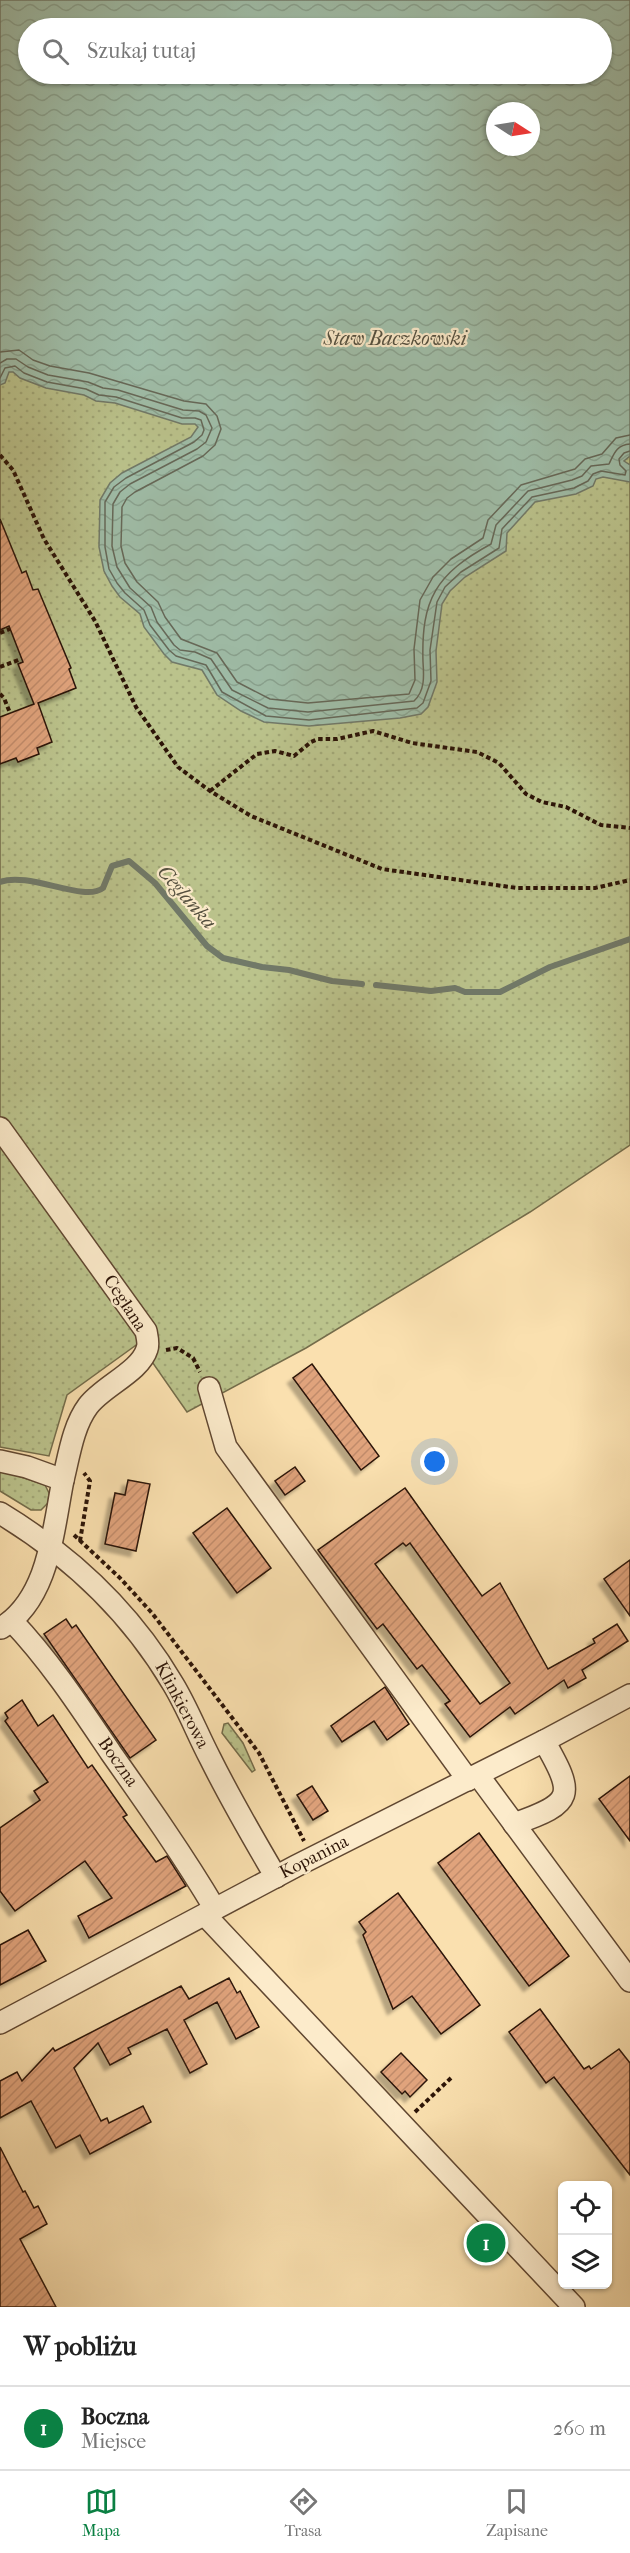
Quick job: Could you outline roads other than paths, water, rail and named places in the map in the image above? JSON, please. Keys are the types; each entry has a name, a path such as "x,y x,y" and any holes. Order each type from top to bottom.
{"street":[{"name":"Ceglana","path":"0,1128 136,1315 146,1331 148,1348 138,1366 109,1385 87,1407 74,1437 50,1546 33,1595 23,1610 6,1624"},
{"path":"209,1388 226,1447 473,1777 514,1824 630,1981"},
{"path":"0,1461 27,1467 63,1480"},
{"name":"Klinkierowa","path":"0,1514 50,1546 105,1594 154,1654 174,1686 210,1759 276,1877"},
{"name":"Boczna","path":"6,1624 44,1657 81,1708 183,1857 210,1912 574,2307"},
{"name":"Kopanina","path":"0,2023 312,1858 630,1695"},
{"path":"514,1824 547,1811 558,1804 564,1795 564,1777 544,1741"}],"water":[{"name":"Staw Baczkowski","path":"0,0 630,0 630,456 624,461 630,465 630,482 603,477 596,479 593,486 576,494 535,502 507,533 506,551 465,577 450,591 442,604 436,651 437,682 428,707 421,714 309,726 264,722 241,711 217,695 202,670 172,662 144,627 140,614 120,597 104,571 99,547 100,500 110,483 122,473 191,437 198,427 195,424 182,424 115,403 96,401 84,395 46,388 9,372 5,383 0,385"}],"waterway":[{"name":"Ceglanka","path":"0,882 26,880 70,890 94,892 103,888 112,866 129,861 155,883 207,946 223,958 262,967 289,970 332,981 362,984"},
{"name":"Ceglanka","path":"376,985 431,991 455,988 465,992 500,992 550,967 630,939"}],"place":[{"name":"Boczna","path":"486,2243"}]}
